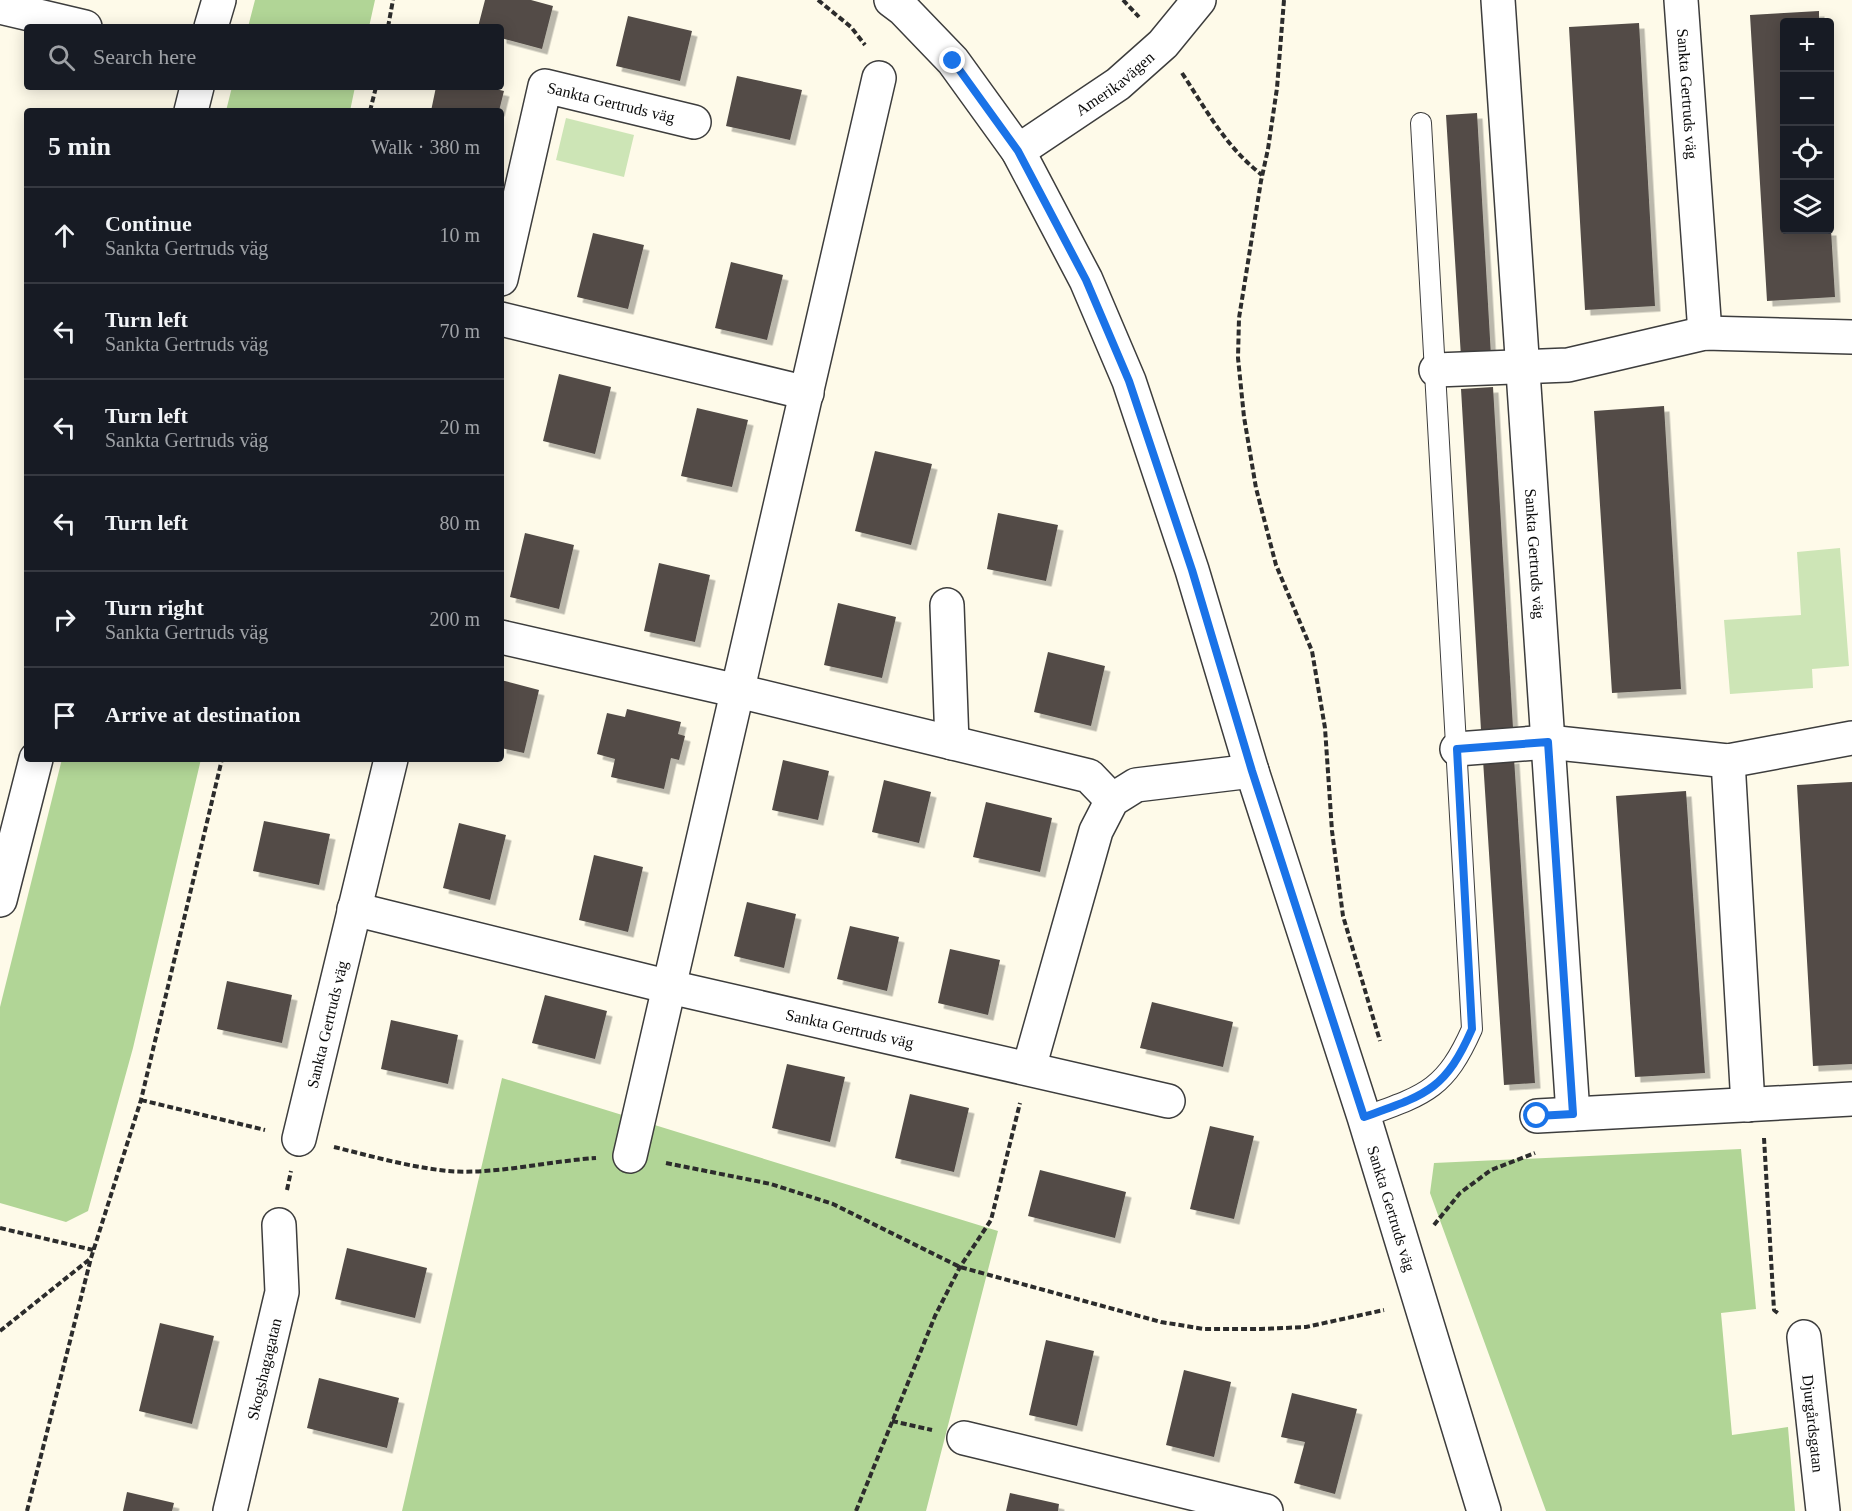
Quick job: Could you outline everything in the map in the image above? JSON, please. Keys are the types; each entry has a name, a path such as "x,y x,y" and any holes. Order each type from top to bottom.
{"street":[{"path":"213,24 219,0"},
{"name":"Sankta Gertruds väg","path":"891,0 903,9 953,61 1018,151 1086,280 1129,381 1192,570 1252,771 1364,1117 1483,1511"},
{"name":"Amerikavägen","path":"1018,151 1118,84 1164,44 1199,0"},
{"name":"Sankta Gertruds väg","path":"1497,0 1573,1114"},
{"name":"Sankta Gertruds väg","path":"1681,0 1705,333"},
{"path":"0,7 71,24"},
{"path":"630,1156 879,78"},
{"name":"Sankta Gertruds väg","path":"504,266 545,86 694,122"},
{"path":"192,108 195,90"},
{"path":"504,320 807,393"},
{"path":"1436,370 1568,365 1705,333 1852,337"},
{"path":"947,605 952,743"},
{"path":"504,638 738,691 1089,776 1112,800"},
{"path":"1457,749 1548,742 1728,761 1852,738"},
{"path":"1728,761 1756,1116"},
{"path":"0,900 35,762"},
{"name":"Sankta Gertruds väg","path":"299,1139 390,762"},
{"path":"1029,1068 1096,831 1112,800 1136,784 1252,771"},
{"name":"Sankta Gertruds väg","path":"354,909 670,987 1168,1101"},
{"path":"1537,1116 1573,1114 1756,1116 1852,1099"},
{"name":"Skogshagagatan","path":"230,1511 282,1292 279,1225"},
{"name":"Djurgårdsgatan","path":"1804,1337 1823,1511"},
{"path":"964,1438 1266,1511"}],"lane":[{"path":"1364,1117 1399,1105 1433,1088 1448,1073 1461,1054 1472,1029 1421,123"}],"path":[{"path":"389,24 393,0"},
{"path":"818,0 850,27 869,49 879,78"},
{"path":"1123,0 1164,44 1227,143 1245,162 1262,175"},
{"path":"1284,0 1277,88 1239,318 1238,358 1244,417 1256,488 1276,565 1312,651 1325,728 1332,831 1343,916 1383,1049"},
{"path":"371,108 375,90"},
{"path":"27,1511 93,1250 141,1100 221,762"},
{"path":"856,1511 934,1316 960,1267 991,1220 1029,1068"},
{"path":"141,1100 408,1165 449,1171 630,1156 771,1184 833,1204 960,1267 1161,1322 1204,1329 1306,1327 1420,1302"},
{"path":"1756,1116 1774,1310 1804,1337"},
{"path":"279,1225 299,1139"},
{"path":"1433,1226 1460,1193 1491,1170 1536,1152"},
{"path":"0,1228 93,1250"},
{"path":"0,1330 91,1258"}],"green space":[{"path":"255,0 375,0 370,24 249,24"},
{"path":"231,90 354,90 351,108 227,108"},
{"path":"566,118 634,135 624,177 556,160"},
{"path":"1840,548 1849,666 1812,669 1813,688 1730,694 1724,620 1801,615 1797,552"},
{"path":"61,762 200,762 133,1048 88,1211 66,1222 0,1203 0,1007"},
{"path":"502,1078 998,1231 926,1511 402,1511"},
{"path":"1741,1149 1756,1309 1721,1313 1732,1435 1788,1427 1795,1511 1546,1511 1430,1193 1434,1163"}],"building":[{"path":"485,0 531,0 553,6 542,49 504,39 504,24 479,24"},
{"path":"1819,11 1819,18 1780,18 1780,234 1831,234 1835,297 1767,301 1750,15"},
{"path":"628,16 692,31 680,81 616,66"},
{"path":"1639,23 1655,306 1585,310 1569,27"},
{"path":"737,76 802,90 790,140 726,126"},
{"path":"435,90 504,91 500,108 432,108"},
{"path":"1477,113 1491,356 1461,357 1446,115"},
{"path":"593,233 644,245 628,309 577,297"},
{"path":"731,262 783,275 767,340 715,328"},
{"path":"559,374 611,387 595,454 543,441"},
{"path":"1493,387 1513,728 1481,730 1461,389"},
{"path":"1664,406 1681,689 1612,693 1594,411"},
{"path":"697,408 748,420 732,487 681,476"},
{"path":"875,451 932,464 911,545 855,531"},
{"path":"998,513 1058,525 1046,581 987,569"},
{"path":"525,533 574,545 559,609 510,597"},
{"path":"659,563 710,575 695,642 644,631"},
{"path":"838,603 896,617 882,678 824,665"},
{"path":"1048,652 1105,666 1091,726 1034,712"},
{"path":"504,681 539,690 524,753 504,749"},
{"path":"627,709 681,722 678,734 685,736 679,760 671,758 664,789 611,777 615,759 597,754 607,713 625,717"},
{"path":"1514,758 1535,1083 1504,1085 1483,760"},
{"path":"783,760 829,771 818,820 772,810"},
{"path":"884,780 931,792 919,843 872,832"},
{"path":"1852,782 1852,1064 1813,1066 1797,785"},
{"path":"1686,791 1705,1073 1635,1077 1616,796"},
{"path":"986,802 1052,818 1040,872 973,857"},
{"path":"264,821 330,834 319,885 253,871"},
{"path":"459,823 506,835 490,900 443,888"},
{"path":"594,855 643,867 628,932 579,920"},
{"path":"747,902 796,914 784,968 734,956"},
{"path":"850,926 899,937 887,991 837,979"},
{"path":"950,949 1000,960 988,1015 938,1003"},
{"path":"227,981 292,995 282,1043 217,1029"},
{"path":"545,995 607,1011 595,1059 532,1043"},
{"path":"1152,1002 1233,1022 1223,1067 1140,1048"},
{"path":"391,1020 458,1035 448,1084 381,1069"},
{"path":"787,1064 845,1077 830,1142 772,1128"},
{"path":"910,1094 969,1108 954,1172 895,1158"},
{"path":"1210,1126 1254,1136 1234,1219 1190,1209"},
{"path":"1040,1170 1126,1192 1115,1238 1028,1216"},
{"path":"347,1248 427,1268 415,1318 335,1299"},
{"path":"160,1323 214,1336 192,1424 139,1411"},
{"path":"1046,1340 1094,1351 1077,1426 1029,1415"},
{"path":"1184,1370 1231,1382 1214,1457 1166,1445"},
{"path":"319,1378 399,1398 387,1448 307,1428"},
{"path":"1292,1393 1357,1409 1335,1494 1294,1483 1305,1442 1281,1437"},
{"path":"127,1492 174,1503 172,1511 123,1511"},
{"path":"1010,1493 1059,1504 1058,1511 1006,1511"}],"route":[{"path":"953,61 1018,151 1086,280 1129,381 1192,570 1252,771 1364,1117 1399,1105 1433,1088 1448,1073 1461,1054 1472,1029 1457,749 1548,742 1573,1114 1537,1116"}]}
